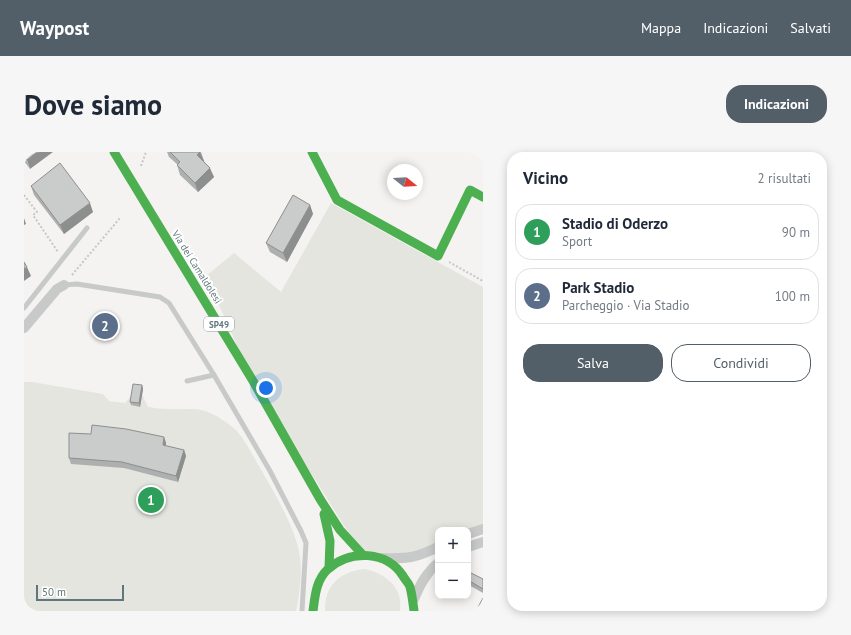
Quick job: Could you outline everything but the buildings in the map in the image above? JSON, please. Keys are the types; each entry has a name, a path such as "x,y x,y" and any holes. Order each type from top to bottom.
{"main road":[{"name":"Via dei Camaldolesi","path":"114,152 249,374 320,499 340,530 362,554"},
{"path":"312,152 333,194 341,203 438,256 470,190 483,197"},
{"name":"Via dei Camaldolesi","path":"320,499 330,536 331,548 329,568"},
{"name":"SP49","path":"313,611 314,594 319,580 329,568 344,558 362,554 382,558 394,564 404,574 411,586 414,599 414,611"}],"street":[{"path":"24,328 57,289 64,285"},
{"path":"471,533 483,529"},
{"path":"471,546 483,542"},
{"path":"382,558 405,558 424,554 435,548"},
{"path":"414,599 421,582 435,566"}],"lane":[{"path":"24,308 87,228"},
{"path":"64,285 77,284 160,297 169,303 214,375 270,471 301,531 306,543 302,611"},
{"path":"187,381 214,375"}],"path":[{"path":"141,166 146,152"},
{"path":"24,195 37,212 33,215 63,259"},
{"path":"64,285 120,218"},
{"path":"438,256 483,281"}],"shaded area":[{"path":"331,203 483,287 483,529 471,529 471,527 435,527 435,548 424,554 362,554 253,381 206,276 234,253 281,292"},
{"path":"24,382 32,382 103,394 109,401 125,403 133,394 142,394 148,407 203,410 233,427 247,445 292,528 299,551 301,574 296,611 24,611"},
{"path":"365,569 380,574 392,583 399,595 400,611 325,611 327,594 336,581 348,573"}],"traffic: fast":[{"path":"114,152 253,381 320,499 340,530 362,554"},
{"path":"312,152 337,200 438,256 470,190 483,197"},
{"path":"324,514 330,541 329,568"},
{"path":"313,611 315,594 324,573 337,563 347,558 358,556 378,558 388,562 396,568 409,586 414,611"}],"place":[{"name":"Park Stadio","path":"105,326"},
{"name":"Stadio di Oderzo","path":"151,500"}]}
